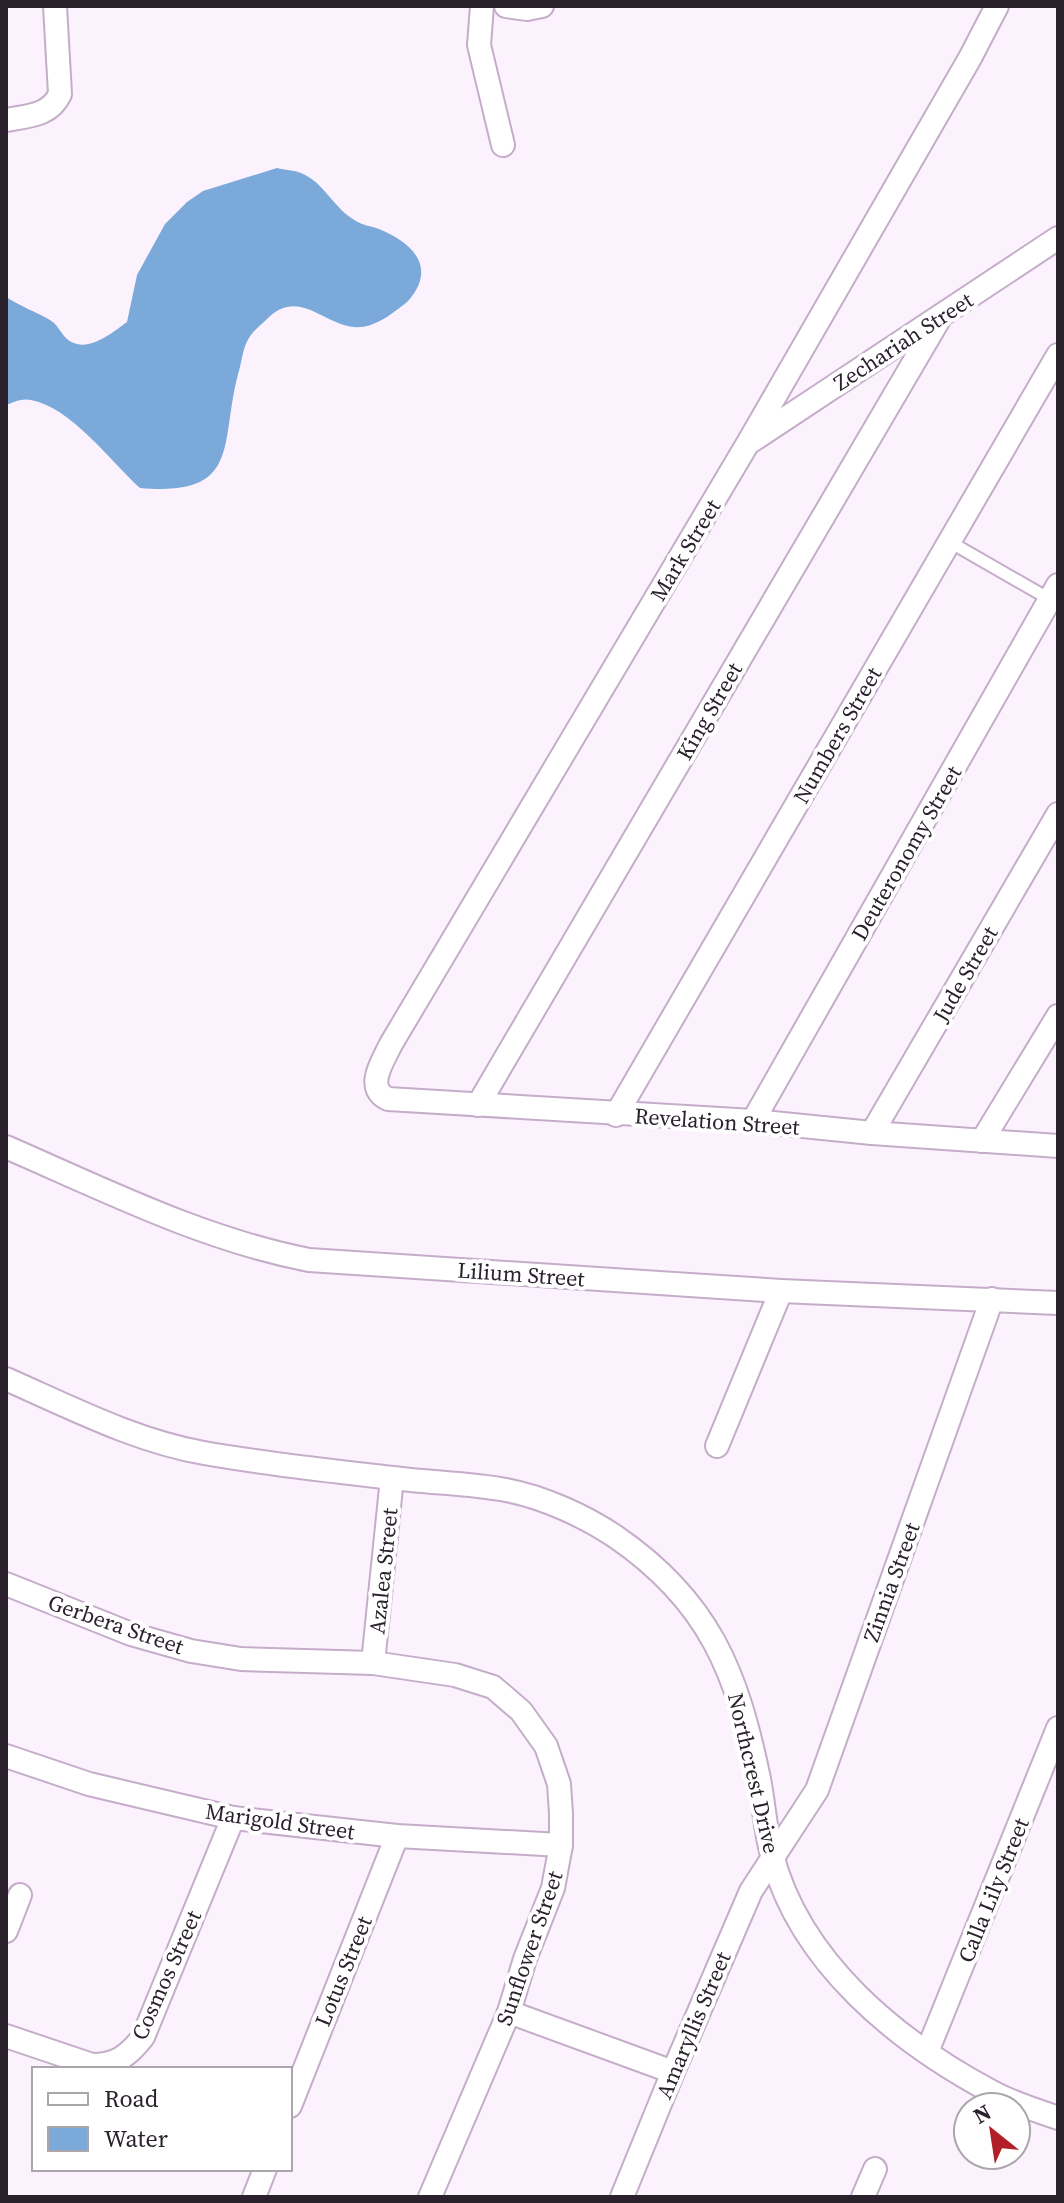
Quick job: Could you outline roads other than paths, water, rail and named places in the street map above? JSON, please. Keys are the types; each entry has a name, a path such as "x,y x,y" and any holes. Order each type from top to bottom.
{"street":[{"path":"6,120 38,115 56,102 60,94 55,6"},
{"path":"482,6 479,45 503,145"},
{"path":"506,6 527,9 542,6"},
{"name":"Mark Street","path":"378,1093 376,1077 391,1044 748,443 997,6"},
{"name":"Zechariah Street","path":"748,443 1058,238"},
{"name":"King Street","path":"478,1105 941,316"},
{"name":"Numbers Street","path":"616,1115 1058,355"},
{"name":"Deuteronomy Street","path":"753,1121 1055,597"},
{"name":"Jude Street","path":"872,1133 1058,814"},
{"path":"982,1141 1058,1016"},
{"name":"Revelation Street","path":"378,1093 388,1099 753,1121 1058,1146"},
{"name":"Lilium Street","path":"6,1147 202,1232 261,1251 309,1260 781,1291 1058,1303"},
{"path":"717,1446 781,1291"},
{"name":"Zinnia Street","path":"772,1856 817,1790 992,1299"},
{"name":"Northcrest Drive","path":"6,1379 150,1440 203,1453 507,1490 561,1508 615,1536 668,1579 703,1620 729,1670 744,1710 772,1856 790,1900 824,1957 875,2014 927,2052 994,2094 1058,2118"},
{"name":"Azalea Street","path":"373,1663 392,1478"},
{"name":"Gerbera Street","path":"6,1584 131,1634 191,1651 241,1659 373,1663"},
{"name":"Sunflower Street","path":"373,1663 455,1675 493,1687 521,1711 546,1746 559,1784 561,1845 553,1888 525,1959 509,2012 430,2197"},
{"name":"Calla Lily Street","path":"927,2052 1058,1728"},
{"name":"Marigold Street","path":"6,1756 89,1784 233,1818 397,1836 561,1845"},
{"name":"Cosmos Street","path":"6,2036 92,2065 106,2065 120,2060 133,2050 143,2037 233,1818"},
{"name":"Lotus Street","path":"292,2101 397,1836"},
{"name":"Amaryllis Street","path":"622,2197 735,1924 772,1856"},
{"path":"6,1931 20,1895"},
{"path":"509,2012 673,2072"},
{"path":"863,2197 875,2169"},
{"path":"254,2197 264,2171"}],"lane":[{"path":"950,542 1055,597"}],"water":[{"path":"277,168 309,177 348,216 390,234 409,247 420,264 419,284 408,301 369,326 348,326 302,307 290,306 278,310 257,328 244,348 226,440 221,459 212,473 197,483 174,488 140,488 90,437 61,413 31,400 6,405 6,297 50,320 73,343 81,345 98,341 127,322 137,275 165,224 187,202 203,191"}]}
